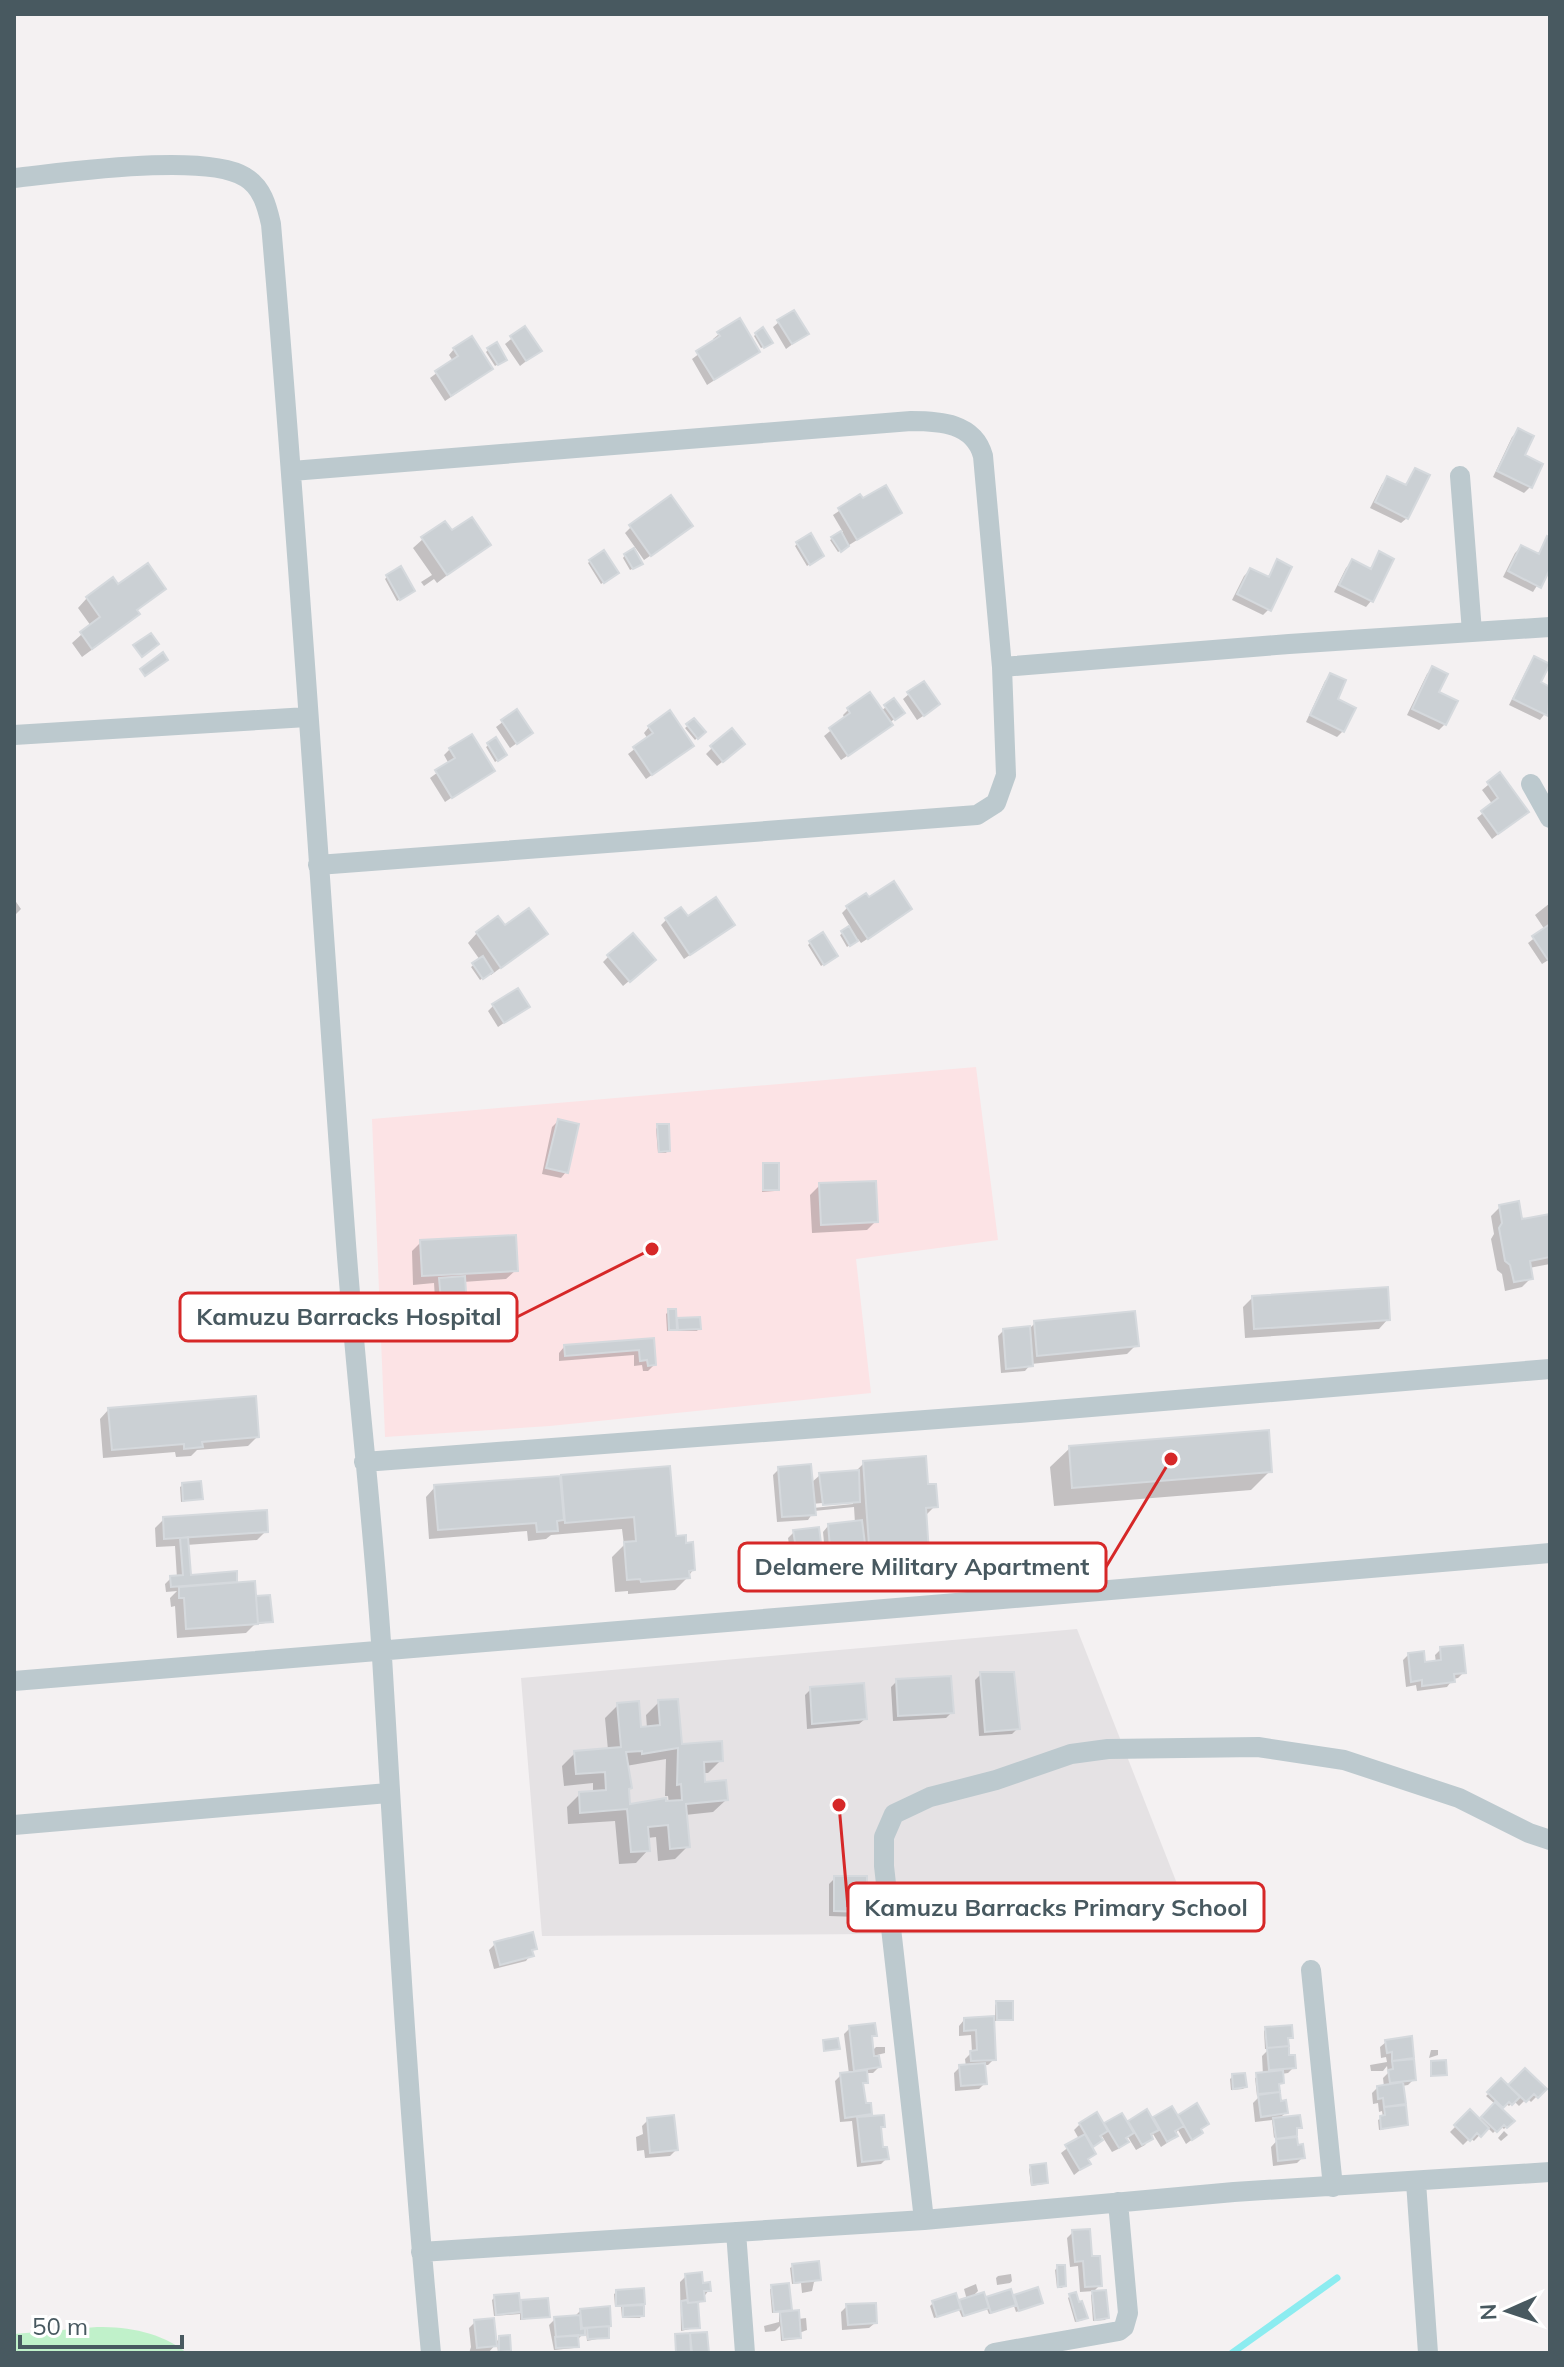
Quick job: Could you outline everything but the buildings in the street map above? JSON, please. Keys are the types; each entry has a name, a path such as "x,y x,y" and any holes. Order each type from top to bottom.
{"street":[{"path":"14,178 187,165 230,170 247,178 259,190 267,205 271,224 381,1653 388,1793 431,2353"},
{"path":"292,471 911,421 949,424 974,436 983,456 1002,667 1006,775 996,803 977,815 318,865"},
{"path":"1460,476 1472,632"},
{"path":"1002,667 1550,627"},
{"path":"14,735 307,717"},
{"path":"1531,784 1550,818"},
{"path":"364,1462 1035,1412 1550,1369"},
{"path":"14,1681 381,1653 1112,1588 1550,1553"},
{"path":"924,2220 884,1866 884,1837 894,1814 930,1797 996,1780 1071,1754 1108,1749 1258,1747 1344,1760 1459,1798 1529,1833 1550,1840"},
{"path":"14,1825 388,1793"},
{"path":"1311,1970 1333,2187"},
{"path":"421,2252 924,2220 1118,2202 1550,2172"},
{"path":"1416,2182 1428,2353"},
{"path":"994,2353 1119,2331 1124,2327 1128,2313 1118,2202"},
{"path":"736,2232 745,2353"}],"shaded area":[{"path":"976,1067 998,1240 856,1259 871,1393 550,1426 385,1437 372,1119"},
{"path":"1077,1629 1196,1932 542,1936 521,1678"}],"green space":[{"path":"97,2327 144,2332 166,2340 187,2353 14,2353 14,2334"}],"waterway":[{"path":"1232,2353 1337,2278"}],"place":[{"name":"Kamuzu Barracks Hospital","path":"652,1249"},
{"name":"Delamere Military Apartment","path":"1171,1459"},
{"name":"Kamuzu Barracks Primary School","path":"839,1805"}]}
